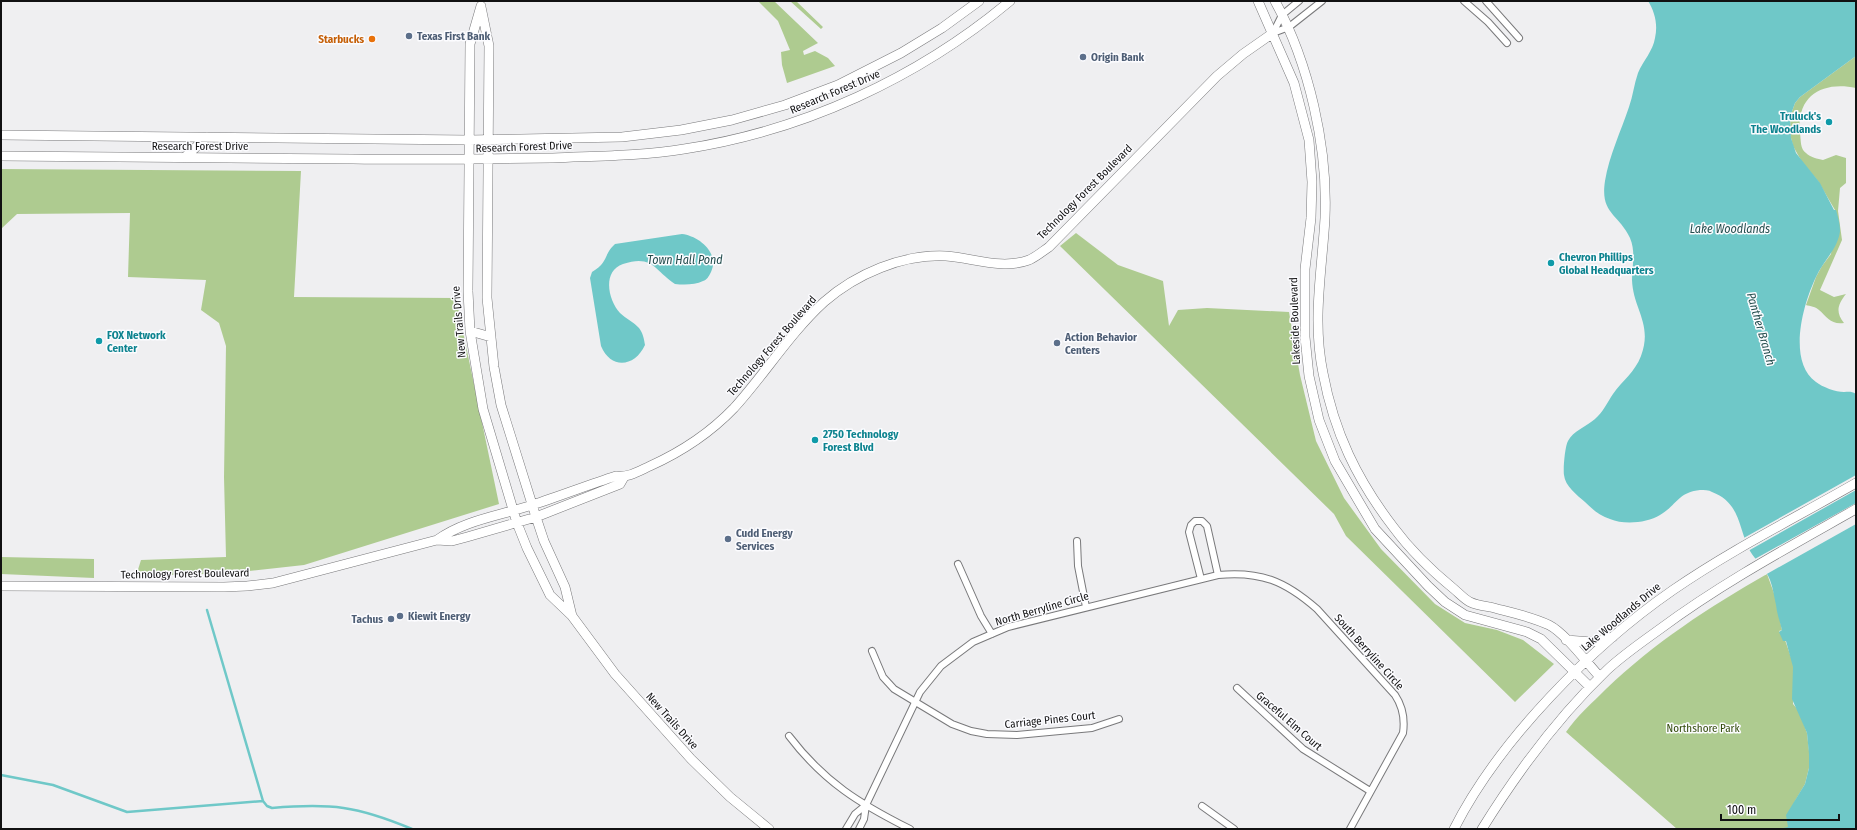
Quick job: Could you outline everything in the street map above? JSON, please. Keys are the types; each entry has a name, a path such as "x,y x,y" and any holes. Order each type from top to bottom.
{"street":[{"name":"Research Forest Drive","path":"1,135 488,140 622,137 682,130 732,120 786,105 838,85 901,52 942,28 979,1"},
{"name":"Lakeside Boulevard","path":"1258,1 1294,83 1308,140 1312,182 1311,218 1305,269 1304,300 1309,376 1319,420 1335,462 1375,529 1445,602 1465,615 1527,632 1541,639 1590,687"},
{"name":"Lakeside Boulevard","path":"1275,1 1289,27 1305,75 1320,140 1324,179 1325,218 1317,300 1322,372 1335,422 1348,455 1361,481 1404,542 1439,578 1471,602 1534,619 1551,626 1578,651 1600,677"},
{"name":"Technology Forest Boulevard","path":"1273,33 1282,15 1299,1"},
{"name":"Technology Forest Boulevard","path":"437,540 449,531 470,523 532,505 616,476 624,477 656,463 680,450 716,425 734,408 804,323 824,303 859,277 898,262 943,256 1003,265 1030,260 1054,242 1217,76 1243,54 1273,33 1289,27 1322,1"},
{"path":"1464,1 1488,22 1507,43"},
{"path":"1486,1 1519,38"},
{"name":"New Trails Drive","path":"481,3 489,46 487,298 489,323 501,405 536,518 544,540 566,587 572,616"},
{"name":"New Trails Drive","path":"481,3 470,44 468,291 470,331 482,410 526,548 550,595 572,616 615,674 659,724 730,797 769,829"},
{"name":"Research Forest Drive","path":"1,156 488,160 623,156 684,150 792,124 845,103 890,81 952,44 1005,3"},
{"path":"184,158 207,137"},
{"path":"1308,140 1320,140"},
{"path":"1304,300 1317,300"},
{"path":"470,331 489,323"},
{"path":"470,331 491,337"},
{"name":"Technology Forest Boulevard","path":"1,586 182,588 247,586 273,583 437,540 452,540 467,537 536,518 620,484 624,477"},
{"name":"Lake Woodlands Drive","path":"1454,829 1480,786 1504,752 1555,691 1615,636 1673,590 1734,552 1856,483"},
{"path":"1482,829 1522,768 1547,735 1590,687 1631,650 1681,613 1745,572 1856,509"},
{"path":"1375,529 1388,520"},
{"path":"1201,579 1189,532 1191,525 1195,521 1202,521 1207,526 1218,575"},
{"path":"1077,541 1078,566 1086,606"},
{"path":"958,564 981,616 992,634"},
{"name":"South Berryline Circle","path":"1218,575 1248,574 1263,576 1289,587 1303,596 1401,703 1404,714 1403,733 1350,829"},
{"name":"North Berryline Circle","path":"859,829 864,819 866,805 914,702 929,679 941,666 973,642 1008,627 1086,606 1218,575"},
{"path":"1428,586 1439,578"},
{"path":"1566,640 1592,642 1615,636"},
{"name":"Carriage Pines Court","path":"872,651 883,677 894,689 952,724 987,734 1017,735 1092,728 1119,719"},
{"name":"Graceful Elm Court","path":"1237,688 1303,749 1370,792"},
{"path":"789,736 816,769 832,782 866,805 910,829"},
{"name":"North Berryline Circle","path":"846,829 855,814 866,805"},
{"path":"1202,806 1234,829"}],"green space":[{"path":"758,1 774,1 818,43 803,51 804,55 815,51 828,58 835,66 787,83 782,65 781,52 790,50 778,21"},
{"path":"790,1 796,1 823,27 821,29"},
{"path":"1856,56 1856,88 1844,86 1822,89 1807,101 1802,109 1800,120 1801,144 1804,151 1814,158 1823,160 1836,155 1846,158 1846,183 1840,188 1838,211 1842,240 1820,290 1834,297 1846,294 1839,305 1839,315 1844,323 1836,323 1832,322 1816,308 1806,305 1816,277 1831,254 1835,210 1818,181 1802,162 1793,146 1790,117 1795,103 1800,97"},
{"path":"1,169 301,171 294,297 456,298 499,504 304,565 231,573 136,576 141,560 226,557 224,477 226,346 219,323 201,310 206,280 128,277 130,213 17,214 1,229"},
{"path":"1076,233 1118,265 1163,281 1169,326 1178,310 1207,308 1289,312 1300,375 1316,441 1344,498 1381,549 1435,604 1465,623 1497,630 1523,640 1554,664 1515,702 1346,536 1334,514 1060,246"},
{"path":"1,557 94,559 94,578 1,574"},
{"name":"Northshore Park","path":"1767,574 1775,596 1782,630 1779,631 1785,640 1793,663 1793,704 1799,711 1807,733 1809,768 1805,784 1795,801 1788,828 1677,829 1566,732 1575,720 1606,689 1643,656 1724,599"}],"water":[{"name":"Lake Woodlands","path":"1648,1 1856,1 1856,56 1800,97 1795,103 1790,117 1791,138 1796,153 1820,183 1834,210 1836,210 1840,228 1839,237 1836,244 1819,271 1806,302 1800,332 1802,361 1807,373 1819,384 1833,390 1856,394 1856,829 1779,829 1788,827 1786,815 1805,784 1809,768 1807,733 1792,699 1793,667 1786,641 1783,641 1779,632 1782,630 1771,583 1766,572 1750,551 1734,509 1721,497 1709,491 1700,490 1687,493 1682,496 1655,518 1635,522 1616,521 1606,518 1596,512 1572,490 1565,479 1564,463 1566,448 1570,437 1592,422 1605,407 1613,394 1635,367 1641,356 1644,345 1644,326 1633,290 1632,243 1625,230 1608,207 1604,192 1609,162 1630,103 1635,81 1654,43 1656,28 1655,19"},
{"name":"Town Hall Pond","path":"682,234 695,238 710,252 713,258 713,265 708,278 697,283 675,284 653,265 641,261 633,261 616,268 612,273 609,286 612,301 620,313 639,328 645,345 635,358 629,361 623,363 611,359 605,354 601,346 590,278 592,272 604,262 611,248 615,244"}],"pier":[{"path":"1856,475 1856,490 1748,551 1742,539"},
{"path":"1856,503 1856,524 1765,575 1753,560"}],"waterway":[{"path":"207,610 263,801 267,806 272,808 311,806 344,808 375,815 412,829"},
{"path":"1,775 53,785 127,812 263,801"}],"place":[{"name":"Texas First Bank","path":"409,36"},
{"name":"Starbucks","path":"372,39"},
{"name":"Origin Bank","path":"1083,57"},
{"name":"Truluck's The Woodlands","path":"1829,122"},
{"name":"Chevron Phillips Global Headquarters","path":"1551,263"},
{"name":"FOX Network Center","path":"99,341"},
{"name":"Action Behavior Centers","path":"1057,343"},
{"name":"2750 Technology Forest Blvd","path":"815,440"},
{"name":"Cudd Energy Services","path":"728,539"},
{"name":"Kiewit Energy","path":"400,616"},
{"name":"Tachus","path":"391,619"}],"water label":[{"name":"Panther Branch","path":"1761,329"}]}
